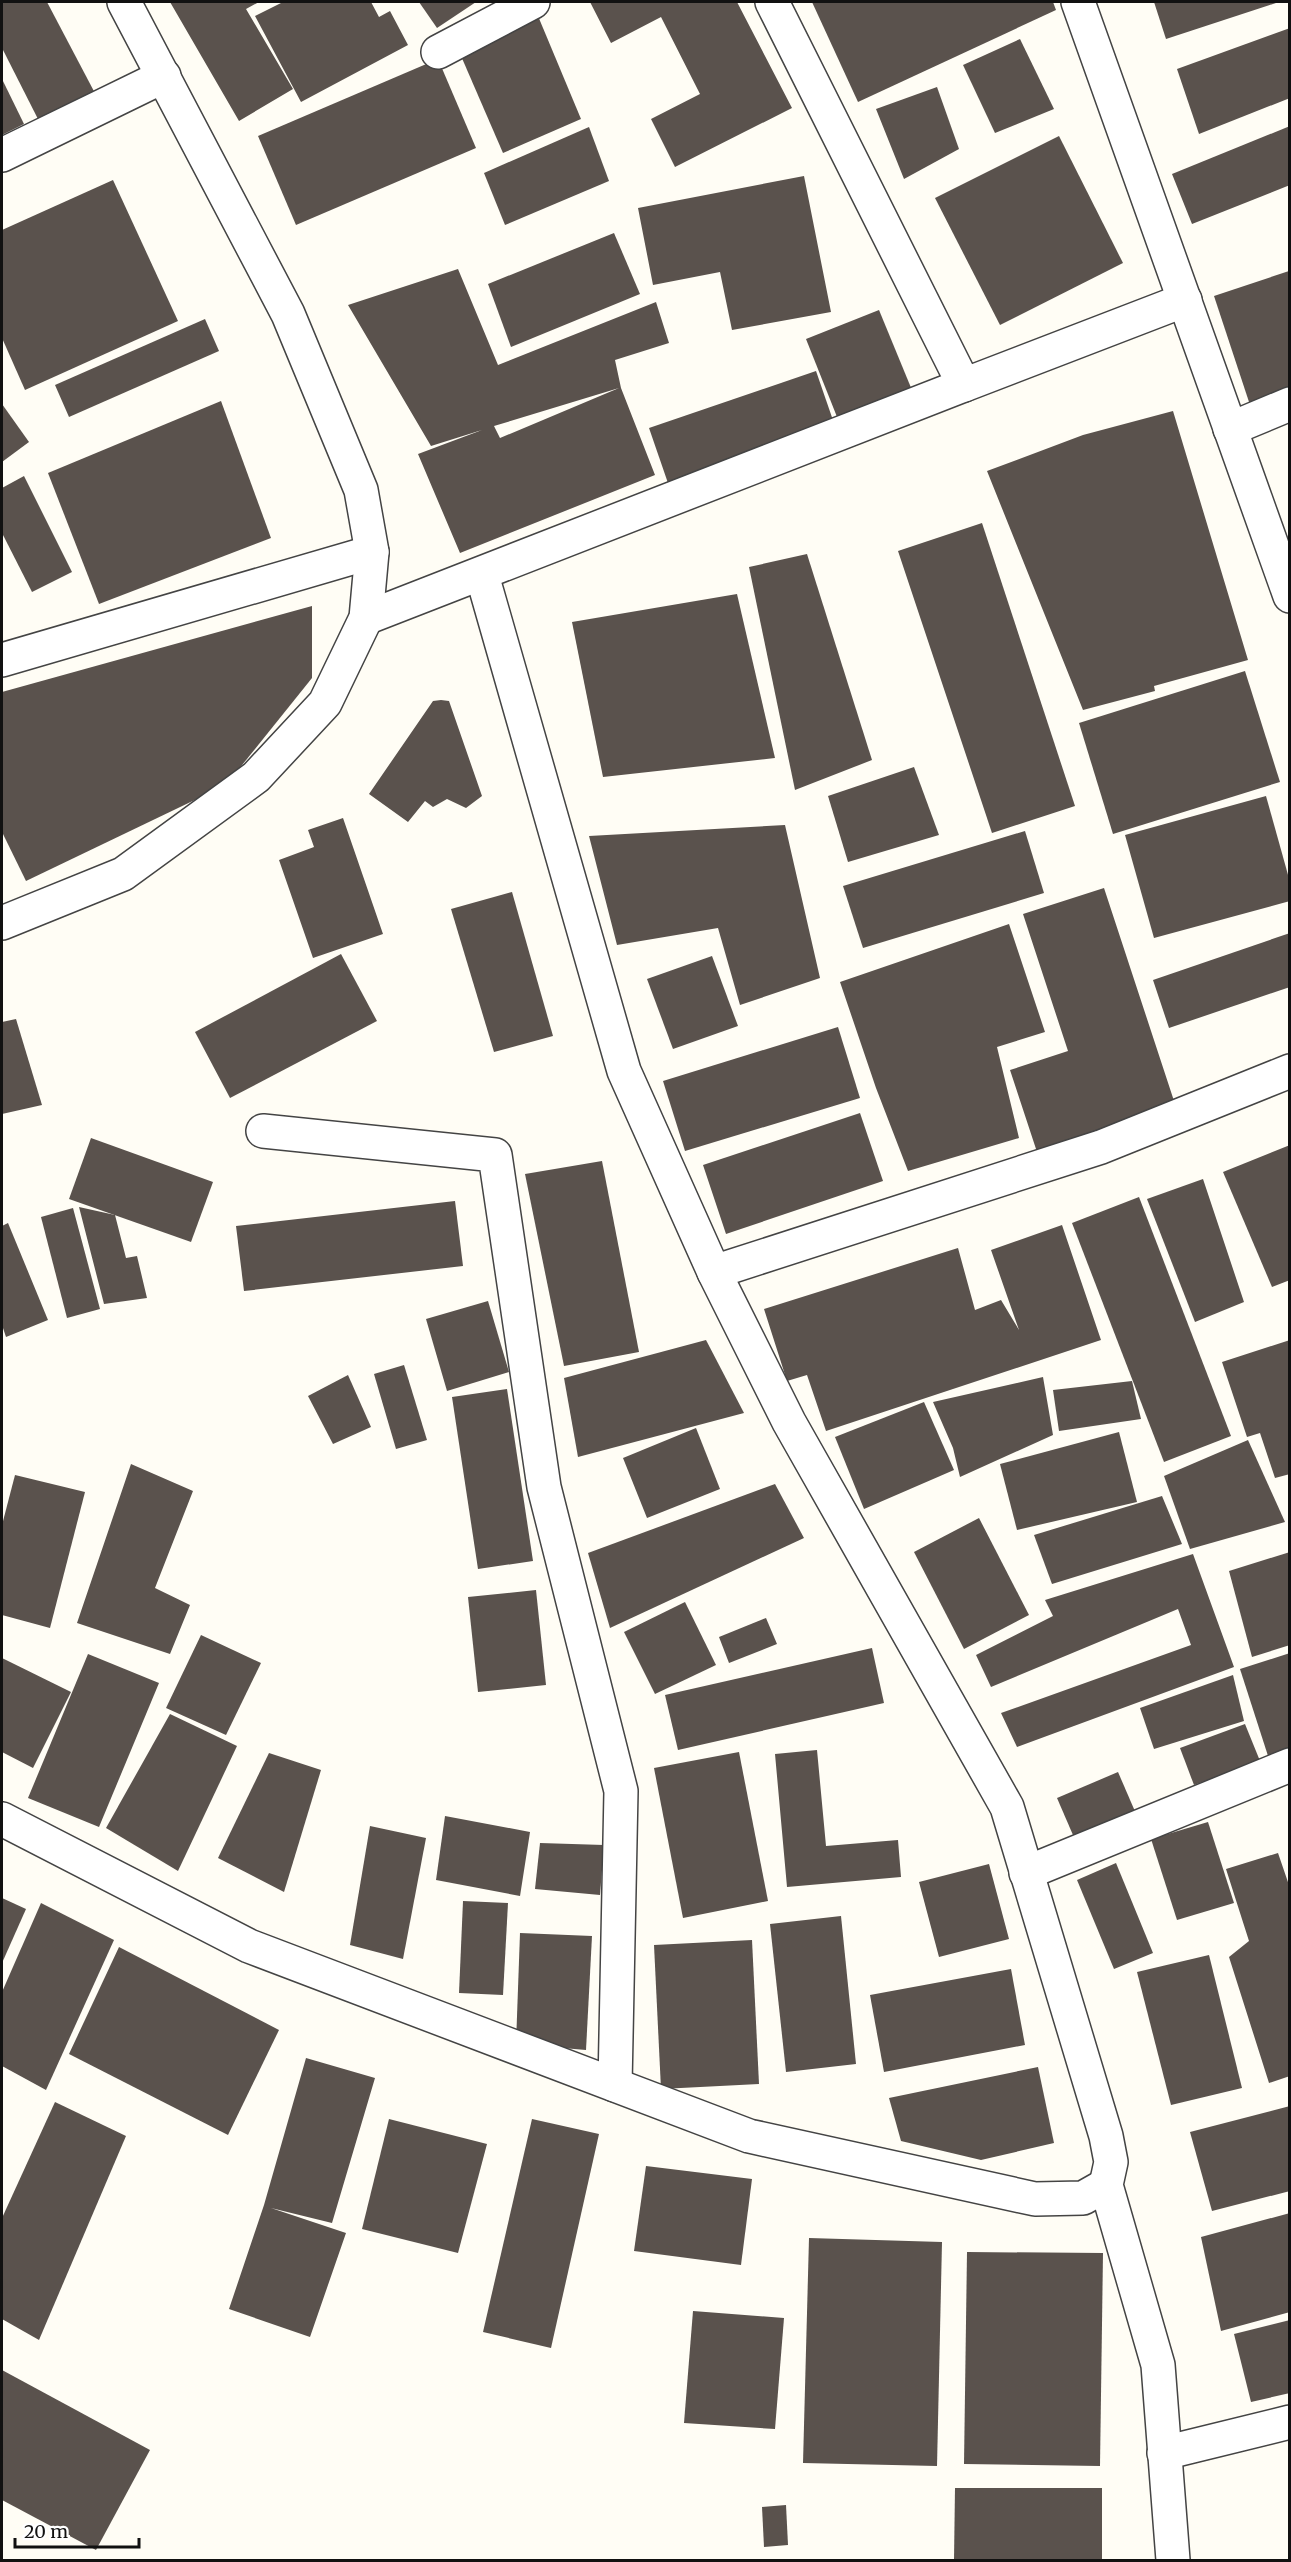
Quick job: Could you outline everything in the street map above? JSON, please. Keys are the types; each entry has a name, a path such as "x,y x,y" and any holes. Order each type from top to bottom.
{"street":[{"path":"2,923 123,874 255,777 325,703 366,618 372,552 361,489 288,314 124,2"},
{"path":"438,52 533,2"},
{"path":"772,2 964,385"},
{"path":"1078,2 1288,588"},
{"path":"2,155 164,76"},
{"path":"366,618 482,575 1185,300"},
{"path":"1230,429 1290,404"},
{"path":"2,660 372,552"},
{"path":"482,575 624,1071 714,1272 789,1422 1006,1807 1106,2136 1111,2162 1106,2185 1158,2365 1173,2560"},
{"path":"714,1272 1101,1147 1290,1071"},
{"path":"263,1131 495,1155 544,1487 621,1791 615,2085"},
{"path":"1026,1873 1290,1765"},
{"path":"2,1819 249,1946 749,2136 1035,2199 1083,2198 1106,2185"},
{"path":"1164,2453 1290,2422"}],"building":[{"path":"2,2 47,2 97,97 41,125 2,48"},
{"path":"170,2 259,2 246,9 293,89 239,121"},
{"path":"283,2 371,2 379,17 390,11 408,45 301,102 255,16"},
{"path":"419,2 476,2 437,28"},
{"path":"590,2 737,2 792,108 675,167 651,119 700,94 661,17 611,43"},
{"path":"812,2 1053,2 1056,10 858,102"},
{"path":"1154,2 1279,2 1166,39"},
{"path":"538,16 581,119 503,153 458,49"},
{"path":"1290,28 1290,98 1199,134 1177,69"},
{"path":"1020,39 1054,109 995,133 963,65"},
{"path":"438,59 476,148 296,225 258,136"},
{"path":"2,79 24,124 2,135"},
{"path":"937,87 959,149 904,179 876,109"},
{"path":"1290,126 1290,185 1192,224 1172,174"},
{"path":"589,127 609,181 505,225 484,173"},
{"path":"1059,136 1123,263 1000,325 935,198"},
{"path":"804,176 831,312 732,330 720,272 653,285 638,208"},
{"path":"113,180 178,321 25,390 2,338 2,230"},
{"path":"614,233 640,294 511,347 488,284"},
{"path":"458,269 498,365 656,302 669,343 615,360 621,388 655,475 460,553 418,454 482,430 431,446 348,305","holes":["619,388 500,438 494,426"]},
{"path":"1289,271 1290,392 1250,405 1214,296"},
{"path":"879,310 921,412 847,442 806,339"},
{"path":"205,319 219,351 69,417 55,385"},
{"path":"816,371 836,429 669,486 649,428"},
{"path":"221,401 271,538 99,604 48,473"},
{"path":"2,404 29,442 2,462"},
{"path":"1173,411 1248,660 1154,686 1155,691 1083,710 987,471 1083,435"},
{"path":"24,476 72,572 32,592 2,533 2,488"},
{"path":"982,523 1075,806 992,833 898,551"},
{"path":"807,554 872,760 795,790 749,567"},
{"path":"737,594 775,758 603,777 572,622"},
{"path":"312,606 312,678 226,785 26,881 2,832 2,692"},
{"path":"1245,671 1280,782 1113,834 1079,723"},
{"path":"433,701 449,701 482,796 466,808 447,799 433,807 425,801 408,822 369,794"},
{"path":"914,767 939,835 848,862 828,796"},
{"path":"1266,796 1290,882 1290,901 1154,938 1125,835"},
{"path":"343,818 383,934 313,958 279,860 314,847 308,830"},
{"path":"785,825 820,978 740,1005 718,928 617,945 589,836"},
{"path":"1025,831 1044,893 863,948 843,886"},
{"path":"1104,888 1176,1107 1037,1152 1010,1070 1068,1051 1023,914"},
{"path":"512,892 553,1036 494,1052 451,909"},
{"path":"1009,924 1045,1032 997,1047 1019,1138 908,1171 876,1088 840,982"},
{"path":"1290,933 1290,987 1169,1028 1153,980"},
{"path":"341,954 377,1021 230,1098 195,1032"},
{"path":"712,956 738,1026 673,1049 647,979"},
{"path":"16,1019 42,1105 2,1114 2,1022"},
{"path":"838,1027 860,1098 685,1151 663,1081"},
{"path":"860,1113 883,1181 726,1234 703,1165"},
{"path":"91,1138 213,1182 191,1242 69,1199"},
{"path":"1290,1145 1290,1280 1272,1287 1223,1172"},
{"path":"602,1161 639,1352 564,1366 525,1174"},
{"path":"1203,1179 1244,1302 1195,1322 1147,1199"},
{"path":"1139,1197 1231,1436 1164,1462 1072,1223"},
{"path":"455,1201 463,1266 244,1291 236,1226"},
{"path":"79,1207 115,1215 126,1258 137,1256 147,1298 104,1304"},
{"path":"73,1208 100,1309 67,1318 41,1217"},
{"path":"8,1223 48,1320 6,1337 2,1325 2,1226"},
{"path":"1062,1225 1101,1340 826,1431 807,1375 787,1381 764,1309 958,1248 975,1310 1001,1300 1019,1330 991,1250"},
{"path":"488,1301 509,1372 447,1391 426,1319"},
{"path":"706,1340 744,1413 578,1457 564,1378"},
{"path":"1290,1340 1290,1474 1275,1478 1260,1433 1247,1437 1222,1362"},
{"path":"404,1365 427,1440 396,1449 374,1374"},
{"path":"348,1375 371,1427 333,1444 308,1396"},
{"path":"1043,1377 1053,1435 960,1477 953,1448 933,1402"},
{"path":"1132,1381 1141,1419 1059,1431 1053,1390"},
{"path":"507,1389 533,1561 478,1569 452,1397"},
{"path":"924,1402 954,1470 864,1509 835,1437"},
{"path":"696,1428 720,1489 647,1518 623,1458"},
{"path":"1119,1432 1137,1502 1017,1530 1000,1464"},
{"path":"1248,1440 1285,1522 1190,1549 1164,1476"},
{"path":"131,1464 193,1491 155,1588 190,1605 170,1654 77,1623"},
{"path":"15,1475 85,1492 50,1628 2,1615 2,1525"},
{"path":"775,1484 804,1538 610,1628 588,1553"},
{"path":"1162,1496 1182,1544 1052,1584 1034,1535"},
{"path":"979,1518 1029,1615 964,1649 914,1552"},
{"path":"1290,1552 1290,1645 1252,1657 1229,1571"},
{"path":"1193,1554 1234,1667 1017,1747 1001,1713 1191,1645 1178,1609 991,1687 976,1655 1053,1616 1045,1600"},
{"path":"536,1590 546,1685 478,1692 468,1597"},
{"path":"685,1602 716,1665 655,1694 624,1632"},
{"path":"766,1618 777,1644 729,1663 719,1637"},
{"path":"201,1635 261,1663 226,1735 166,1708"},
{"path":"872,1648 884,1703 678,1750 665,1695"},
{"path":"1290,1653 1290,1752 1269,1759 1240,1669"},
{"path":"88,1654 159,1683 99,1827 28,1798"},
{"path":"2,1658 71,1692 33,1768 2,1752"},
{"path":"1233,1675 1244,1721 1154,1749 1140,1708"},
{"path":"170,1714 237,1746 178,1871 106,1828"},
{"path":"1245,1724 1260,1761 1194,1785 1180,1748"},
{"path":"817,1750 826,1846 898,1840 901,1877 787,1887 775,1754"},
{"path":"739,1752 768,1901 683,1918 654,1768"},
{"path":"269,1753 321,1770 284,1892 218,1858"},
{"path":"1118,1772 1137,1816 1076,1842 1057,1798"},
{"path":"445,1816 530,1832 520,1896 436,1880"},
{"path":"1208,1822 1234,1903 1177,1920 1151,1839"},
{"path":"370,1826 426,1838 403,1959 350,1945"},
{"path":"540,1843 604,1845 600,1895 535,1889"},
{"path":"1278,1853 1290,1888 1290,2076 1269,2083 1229,1957 1249,1941 1226,1869"},
{"path":"1116,1863 1153,1953 1114,1969 1077,1880"},
{"path":"989,1864 1009,1939 939,1957 919,1882"},
{"path":"2,1898 26,1909 2,1963"},
{"path":"463,1901 508,1903 503,1995 459,1993"},
{"path":"41,1903 114,1940 46,2090 2,2066 2,1992"},
{"path":"841,1916 856,2064 786,2072 770,1924"},
{"path":"520,1933 592,1936 586,2050 516,2044"},
{"path":"752,1940 759,2084 661,2089 654,1945"},
{"path":"119,1947 279,2030 228,2135 69,2054"},
{"path":"1209,1955 1242,2088 1171,2105 1137,1972"},
{"path":"1011,1969 1025,2045 884,2072 870,1995"},
{"path":"306,2058 375,2078 332,2223 271,2208 346,2233 310,2337 229,2309 264,2205"},
{"path":"1038,2067 1054,2143 981,2160 901,2141 889,2098"},
{"path":"55,2102 126,2136 39,2340 2,2319 2,2218"},
{"path":"1290,2106 1290,2191 1212,2211 1190,2132"},
{"path":"389,2119 487,2144 458,2253 362,2229"},
{"path":"532,2119 599,2134 551,2348 483,2332"},
{"path":"646,2166 752,2179 741,2265 634,2251"},
{"path":"1290,2213 1290,2312 1221,2331 1201,2237"},
{"path":"809,2238 942,2242 937,2466 803,2463"},
{"path":"967,2252 1103,2253 1100,2466 964,2464"},
{"path":"693,2311 784,2318 775,2429 684,2423"},
{"path":"1290,2320 1290,2393 1251,2402 1234,2334"},
{"path":"2,2370 150,2450 96,2550 2,2500"},
{"path":"955,2488 1102,2488 1102,2560 954,2560"},
{"path":"786,2505 788,2545 764,2547 762,2507"}]}
